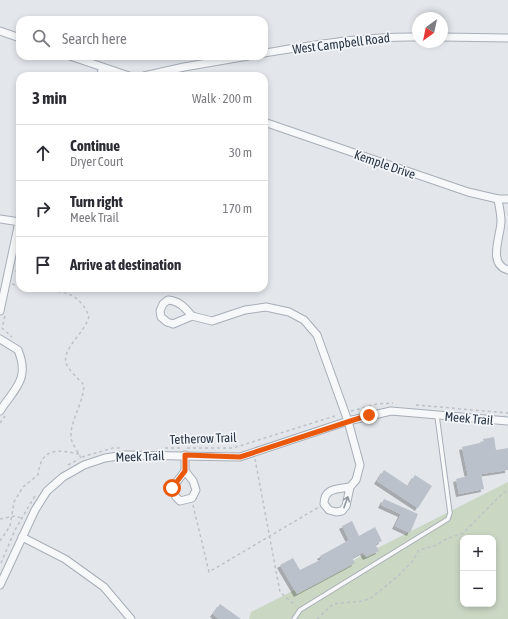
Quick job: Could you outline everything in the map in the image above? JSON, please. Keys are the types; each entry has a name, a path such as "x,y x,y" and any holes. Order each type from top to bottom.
{"street":[{"path":"0,31 16,37"},
{"name":"West Campbell Road","path":"268,52 341,41 412,37"},
{"path":"448,37 508,38"},
{"path":"81,60 116,72"},
{"path":"162,72 225,60"},
{"path":"102,72 103,68"},
{"name":"Kemple Drive","path":"268,123 411,174 468,192 498,199 508,199"},
{"path":"498,199 501,221 497,244 497,262 500,267 508,270"},
{"path":"0,218 16,221"},
{"path":"0,311 16,240"},
{"path":"192,316 212,321 244,310 266,307 290,312 304,320 317,335 348,421 360,465 356,480 350,487 346,506 342,510 336,512 329,510 324,504 324,498 327,492 333,489 350,487"},
{"path":"0,339 18,350 24,370 21,380 0,411"},
{"name":"Meek Trail","path":"0,585 34,510 48,491 63,476 84,465 105,458 124,455 240,457 348,421 391,411 508,421"},
{"path":"185,455 185,471 172,488 176,497 180,501 192,498 196,490 193,481 185,471"},
{"path":"22,537 65,559 104,587 131,619"}],"lane":[{"path":"294,619 300,610 448,519 450,513 437,416"}],"path":[{"path":"61,292 78,298 85,306 89,316 88,325 72,343 66,356 66,364 84,385 80,407 72,423 71,439 81,458"},
{"name":"Tetherow Trail","path":"158,448 233,448 377,404 398,404"},
{"path":"414,405 508,413"},
{"path":"63,468 81,458 113,448 128,448"},
{"path":"0,541 10,526 14,502 23,487 38,475 39,464 46,455 55,450 79,454"},
{"path":"254,452 280,592 300,610"},
{"path":"317,619 333,604 363,601 371,598 397,577 412,562 419,550 437,545 446,539 462,533 508,491"},
{"path":"0,567 21,518 37,492"},
{"path":"192,498 208,572 324,504"},
{"path":"0,519 12,517 21,518"}],"green space":[{"path":"508,482 508,619 249,619 251,612"}],"building":[{"path":"494,437 496,450 508,448 508,470 481,474 484,489 459,494 456,479 468,476 462,447 484,442 483,439"},
{"path":"384,470 408,486 415,475 432,486 418,508 377,481"},
{"path":"384,499 418,514 410,533 395,526 401,514 381,505"},
{"path":"352,521 359,536 375,527 382,541 375,544 379,551 366,557 363,552 352,558 355,563 297,594 280,565 293,558 300,570 322,559 320,556 349,540 342,526"},
{"path":"220,604 241,619 219,619 213,614"}],"route":[{"path":"172,488 176,480 185,471 185,455 240,457 369,415"}]}
